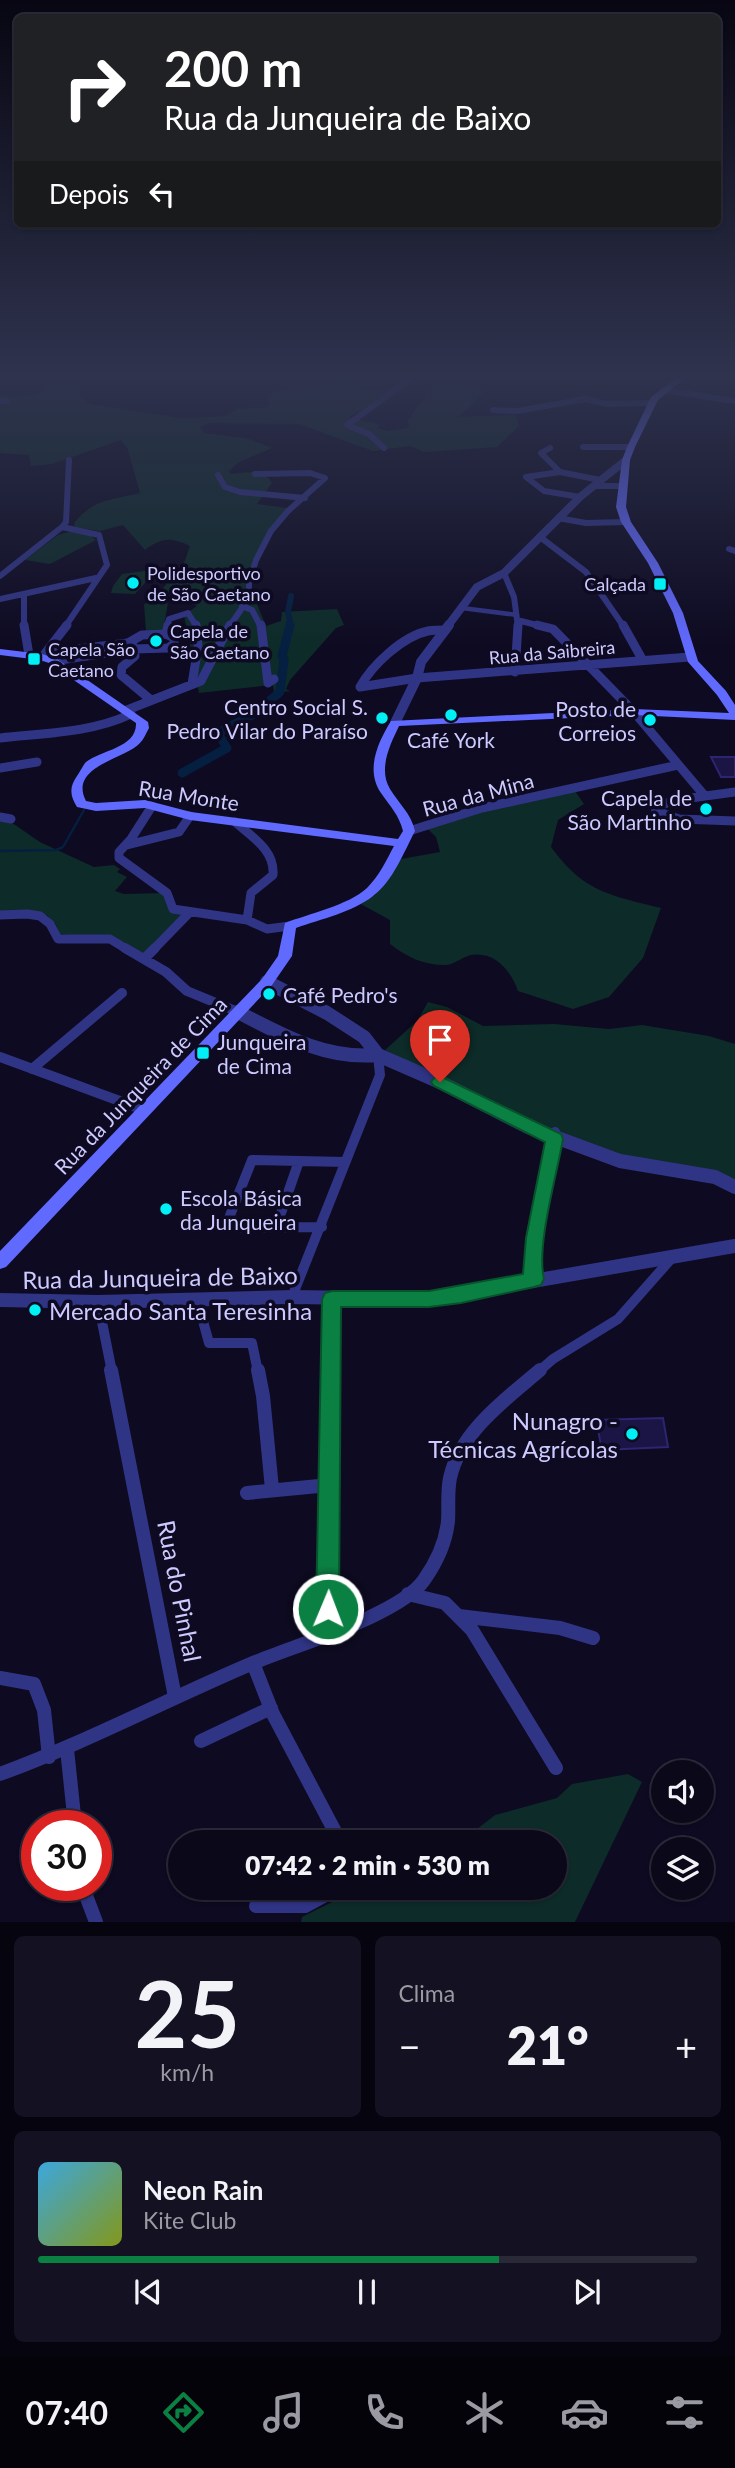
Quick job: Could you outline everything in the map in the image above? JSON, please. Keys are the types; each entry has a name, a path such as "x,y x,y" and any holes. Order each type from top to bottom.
{"main road":[{"path":"625,469 621,508 626,522 653,563 678,613 690,657 696,668 722,693 735,715"},
{"path":"0,652 48,659 129,712"},
{"name":"Rua Monte","path":"129,712 143,725 139,738 130,746 90,765 78,783 78,800 81,804 96,807 137,804 190,816 401,843"},
{"path":"290,926 369,893 383,877 410,831 403,810 381,780 380,764 395,723 634,712 735,715"},
{"name":"Rua da Junqueira de Cima","path":"0,1262 267,982 285,956 290,926"}],"street":[{"path":"0,576 66,522 69,469"},
{"path":"557,469 560,472"},
{"path":"395,723 417,678 421,662 477,587 504,573 558,517 615,469"},
{"path":"580,497 549,494 536,489 526,477 560,472 597,483 622,486"},
{"path":"0,738 100,726 201,681 249,598 249,583 256,560 271,531 288,511 306,498 325,478 323,475 255,474"},
{"path":"218,475 225,487 240,492 306,498"},
{"path":"558,517 586,523 626,522"},
{"path":"48,659 87,598 96,578 107,565 99,535 62,527"},
{"path":"540,537 561,550 590,578 622,622 642,659"},
{"path":"504,573 513,592 519,618 515,672"},
{"path":"0,598 96,578"},
{"path":"23,595 23,620 29,655"},
{"path":"242,606 253,611 262,631 266,678"},
{"path":"462,608 519,618 553,629 634,712 704,795"},
{"path":"166,634 169,619 189,611 198,625 199,637 192,684"},
{"name":"Rua da Saibreira","path":"445,630 426,631 399,648 370,671 360,684 362,688 417,678 690,657"},
{"path":"48,659 133,645 168,648 174,644 174,638 166,634 142,635 133,645"},
{"path":"133,645 135,656 122,667 121,675 151,701"},
{"path":"0,768 37,762"},
{"name":"Rua da Mina","path":"410,831 482,808 678,765"},
{"path":"735,792 704,795 662,803 656,807 656,811 679,819 735,821"},
{"path":"152,806 119,852 121,862 140,870 158,884 167,893 173,909 247,920 267,929 290,926"},
{"path":"126,845 179,832 190,816"},
{"path":"0,817 11,819"},
{"path":"235,822 268,853 274,863 273,875 250,893 247,920"},
{"path":"145,958 190,912"},
{"path":"0,915 40,916 50,924 53,935 58,939 110,939 166,972 187,991 343,1057 358,1059 378,1055 555,1135 620,1161 715,1177 735,1187"},
{"path":"267,982 327,1013 365,1037 378,1055 380,1075 292,1297"},
{"path":"32,1069 122,993"},
{"path":"0,1057 144,1111"},
{"path":"534,1279 532,1269 535,1238 555,1135"},
{"path":"322,1227 230,1228 226,1223 252,1160 345,1162"},
{"path":"281,1213 299,1161"},
{"name":"Rua da Junqueira de Baixo","path":"0,1300 98,1302 292,1297 429,1299 735,1246"},
{"path":"0,1774 49,1757 253,1663 372,1617 408,1594 423,1582 441,1549 448,1521 450,1477 461,1450 473,1432 553,1360 618,1319 671,1259"},
{"path":"197,1299 209,1343 252,1343 263,1396 272,1489"},
{"path":"327,1634 332,1299"},
{"name":"Rua do Pinhal","path":"98,1302 175,1697"},
{"path":"247,1493 329,1485"},
{"path":"408,1594 445,1603 472,1630 556,1768"},
{"path":"458,1616 560,1628 593,1638"},
{"path":"253,1663 271,1708 334,1830"},
{"path":"0,1678 34,1684 47,1720 49,1757"},
{"path":"201,1741 271,1708"},
{"path":"67,1749 73,1810"},
{"path":"256,1906 305,1906 316,1900"},
{"path":"88,1901 96,1922"}],"green space":[{"path":"133,469 232,469 229,471 231,474 254,472 269,479 272,483 257,504 288,508 262,550 249,598 255,599 266,626 281,621 282,612 337,609 344,625 336,628 290,680 286,689 290,691 274,693 273,685 199,693 184,615 197,606 160,592 184,563 190,546 167,540 145,550 123,525 100,531 75,527 74,523 81,515 97,504 140,493"},
{"path":"69,532 89,534 96,540 50,564 25,560 58,535"},
{"path":"151,572 152,575 135,594 111,593 122,574"},
{"path":"168,602 163,632 146,632 144,604"},
{"path":"573,788 584,804 558,820 551,847 575,874 599,890 661,908 643,958 609,997 573,1009 518,991 501,964 487,956 471,955 445,965 416,959 390,944 390,920 357,902 375,895 401,859 440,852 436,837 426,827"},
{"path":"0,819 8,820 40,842 94,867 114,865 120,869 117,872 127,877 115,891 124,894 163,893 169,910 185,913 144,955 112,938 59,934 56,925 47,915 0,914"},
{"path":"428,1002 447,1007 483,1026 554,1024 609,1029 642,1025 709,1036 735,1044 735,1182 623,1159 511,1117 385,1050 417,1021"},
{"path":"628,1774 642,1782 575,1922 301,1922 302,1917 336,1900 567,1900 567,1830 476,1830 495,1815 557,1798 572,1784"}],"building":[{"path":"711,757 735,757 735,777 721,777"},
{"name":"Nunagro - Técnicas Agrícolas","path":"663,1418 668,1447 602,1450 596,1420"}],"waterway":[{"path":"291,596 288,612 291,627"},
{"path":"182,773 227,748 219,735 221,731 254,714 280,692 284,660 282,656 290,625"},
{"path":"0,851 56,850 63,847 84,810"}],"place":[{"name":"Polidesportivo de São Caetano","path":"133,583"},
{"name":"Calçada","path":"660,584"},
{"name":"Capela de São Caetano","path":"156,641"},
{"name":"Capela São Caetano","path":"34,659"},
{"name":"Café York","path":"451,715"},
{"name":"Centro Social S. Pedro Vilar do Paraíso","path":"382,718"},
{"name":"Posto de Correios","path":"650,720"},
{"name":"Capela de São Martinho","path":"706,809"},
{"name":"Café Pedro's","path":"269,994"},
{"name":"Junqueira de Cima","path":"203,1053"},
{"name":"Escola Básica da Junqueira","path":"166,1209"},
{"name":"Mercado Santa Teresinha","path":"35,1310"},
{"name":"Nunagro - Técnicas Agrícolas","path":"632,1434"}],"route":[{"path":"328,1609 332,1299 429,1299 534,1279 532,1269 535,1238 554,1139 440,1082"}]}
